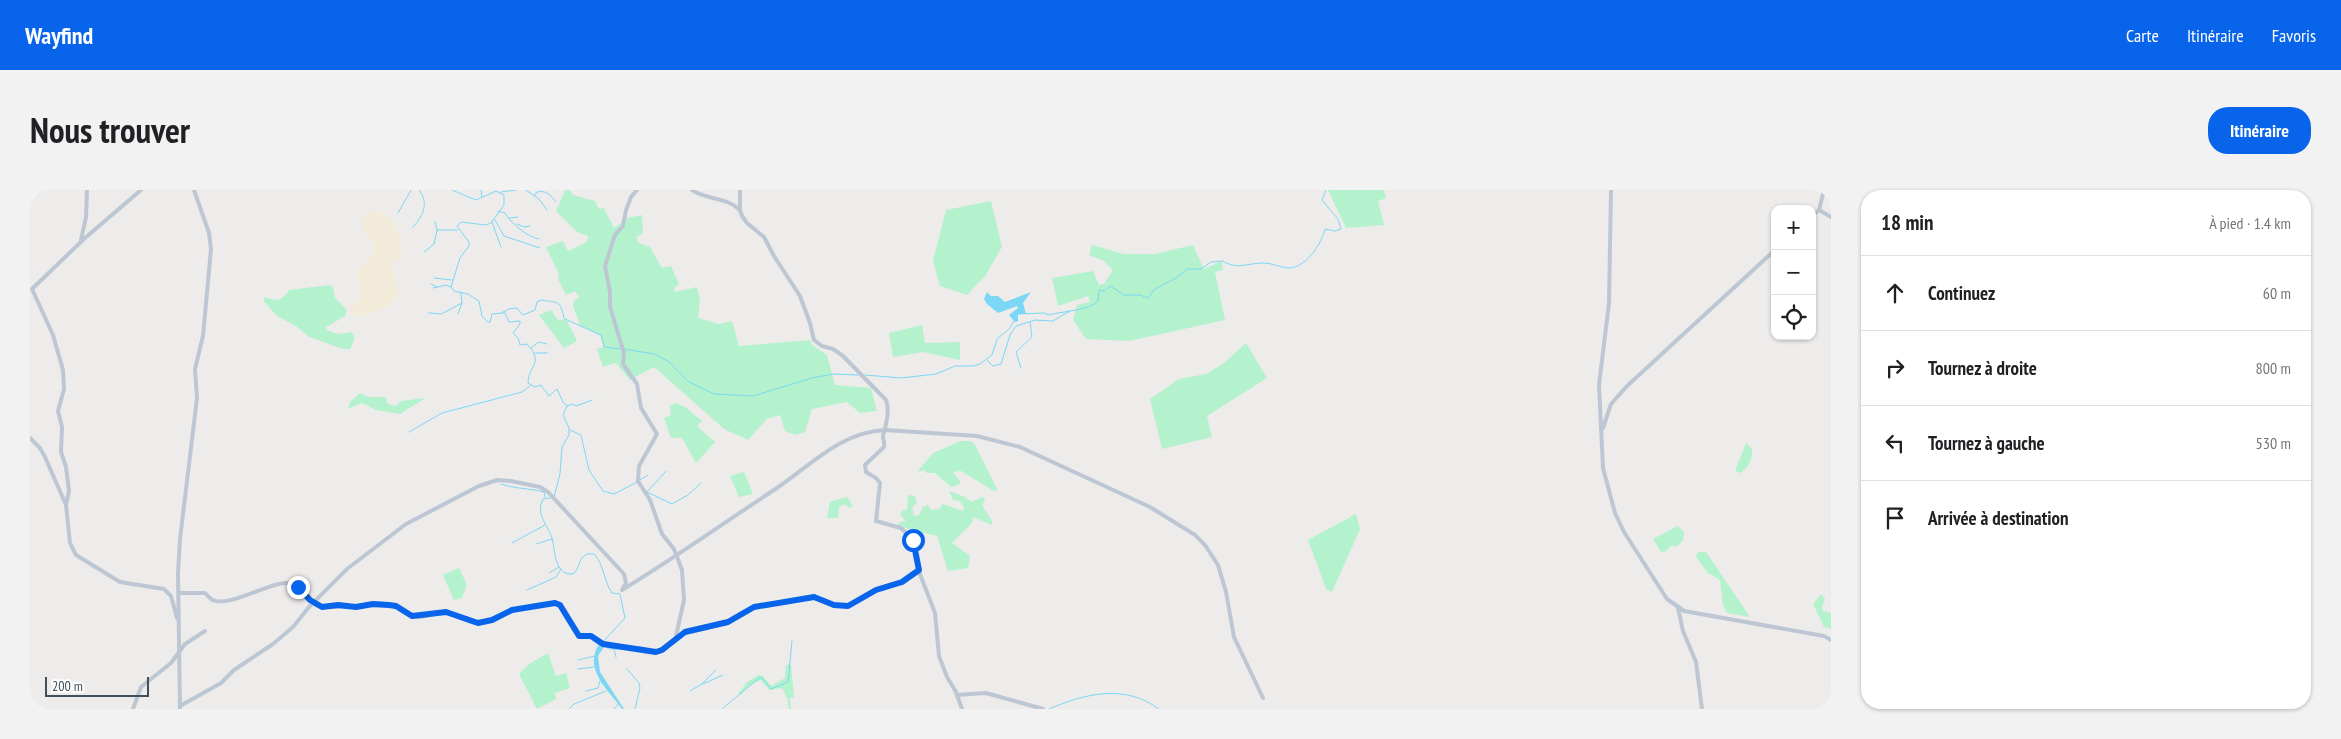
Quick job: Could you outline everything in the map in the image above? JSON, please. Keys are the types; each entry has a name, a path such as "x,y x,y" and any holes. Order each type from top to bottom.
{"street":[{"path":"80,242 86,217 87,190"},
{"path":"66,505 69,492 66,467 61,452 62,427 58,411 64,389 63,370 53,336 31,290 80,242 141,190"},
{"path":"194,190 210,233 211,249 202,344 195,369 197,398 180,539 180,707 221,683 234,670 273,644 293,627 347,569 406,524 479,486 497,480 511,481 540,487 548,492 624,574 626,583 622,590 678,556 790,479 826,450 873,431 885,430 977,436 1020,447 1150,507 1195,534 1205,544 1218,565 1226,592 1234,637 1263,698"},
{"path":"637,190 631,197 623,226 615,234 606,260 610,307 624,353 623,364 637,384 641,408 657,434 639,466 638,483 650,500 662,534 678,556 684,585 682,616 676,637"},
{"path":"692,190 710,198 731,202 740,210 747,223 764,237 802,301 814,340 843,356 886,400 888,406 883,438 884,447 865,465 866,472 880,483 876,521 893,524 909,534 913,540 919,570 934,609 939,656 962,709"},
{"path":"740,190 740,210"},
{"path":"1611,190 1609,302 1599,385 1603,468 1615,513 1650,575 1667,600 1678,608 1684,611 1824,636 1831,640"},
{"path":"1816,213 1819,210 1824,190"},
{"path":"1819,210 1831,217"},
{"path":"1602,432 1611,404 1627,386 1771,254"},
{"path":"30,438 45,456 66,505 70,543 76,555 82,561 120,582 159,587 167,591 179,622"},
{"path":"179,593 204,592 214,601 247,596 285,583 298,587 314,603 322,607 338,605 356,607 373,604 389,605 396,606 412,616 446,612 478,623 492,620 512,610 555,603 560,605 579,636 591,636 603,644 656,652 666,647 676,637 685,632 728,622 749,609 814,597 834,605 848,606 876,590 902,582 919,570"},
{"path":"1678,608 1683,631 1696,662 1702,709"},
{"path":"133,709 141,687 166,668 185,644 205,631"},
{"path":"957,695 976,692 996,695 1043,709"}],"green space":[{"path":"565,190 570,190 573,195 595,201 599,209 604,208 614,228 627,218 642,215 643,233 636,237 639,243 650,247 662,268 671,266 679,284 674,288 675,292 697,287 700,300 698,318 719,324 732,321 739,346 810,340 812,345 827,355 835,385 871,388 877,411 860,413 847,402 812,409 805,432 795,435 785,431 780,415 767,419 748,440 724,429 654,367 630,380 616,363 603,367 597,349 604,347 601,336 580,325 573,306 574,301 579,297 575,291 566,295 558,279 559,274 546,247 563,241 568,251 587,242 588,236 577,232 556,211"},
{"path":"1328,190 1384,190 1386,198 1378,201 1384,225 1346,228"},
{"path":"991,201 1002,247 985,276 967,295 940,286 933,261 946,210"},
{"path":"1092,245 1124,254 1155,254 1193,245 1204,269 1222,261 1223,270 1215,272 1225,320 1129,341 1086,339 1073,320 1077,305 1090,302 1088,296 1058,306 1052,278 1093,271 1099,285 1104,284 1113,270 1104,261 1089,255"},
{"path":"330,285 333,287 335,298 347,310 345,316 326,327 327,330 338,334 352,332 355,338 350,349 343,349 309,337 296,326 277,316 263,300 265,297 278,300 289,290"},
{"path":"551,310 558,320 566,319 577,341 564,348 539,315"},
{"path":"922,325 925,343 960,342 960,360 923,352 893,357 889,333"},
{"path":"1246,343 1267,378 1207,416 1212,437 1162,449 1150,399 1179,379 1206,374 1224,363"},
{"path":"360,393 368,397 385,397 388,404 396,406 401,401 425,398 401,414 376,410 362,403 348,409 350,402"},
{"path":"675,403 685,407 702,421 697,426 715,442 696,463 682,438 671,438 664,418 671,415 670,406"},
{"path":"961,441 971,441 975,445 998,491 992,490 961,471 953,472 960,481 960,484 951,487 935,473 927,473 924,470 917,472 933,453"},
{"path":"1746,443 1752,449 1752,456 1748,465 1741,473 1735,471"},
{"path":"744,472 753,494 739,497 730,476"},
{"path":"949,491 965,497 971,502 983,497 985,500 982,505 992,521 992,525 973,517 972,523 952,543 970,556 968,568 948,571 937,536 898,526 899,522 906,521 900,514 903,510 907,510 908,495 915,496 917,503 912,507 914,516 919,515 923,507 928,505 931,510 939,509 943,504 963,511 964,508 960,501 953,500"},
{"path":"847,497 853,506 849,508 845,504 839,507 838,518 827,518 830,502"},
{"path":"1356,514 1360,529 1332,592 1326,589 1308,540"},
{"path":"1678,526 1684,532 1683,541 1676,547 1672,545 1666,551 1661,552 1653,539"},
{"path":"1698,552 1706,552 1750,617 1727,613 1723,605 1720,580 1708,573 1696,557"},
{"path":"459,568 467,585 462,598 454,600 443,575"},
{"path":"1821,594 1825,599 1822,607 1823,611 1831,613 1831,629 1824,627 1813,604"},
{"path":"548,653 556,676 566,673 570,688 555,693 556,699 537,709 519,674 529,664"},
{"path":"791,664 794,697 790,698 791,709 789,709 787,698 782,688 769,690 761,680 749,686 740,695 738,694 747,682 759,675 763,676 771,686 785,678 786,665"}],"sand":[{"path":"373,210 387,216 396,227 402,257 395,262 393,267 398,291 393,302 387,307 366,315 354,316 349,310 349,306 361,298 357,272 369,259 373,251 371,241 363,228 362,217"}],"water":[{"path":"987,292 991,296 998,296 1005,302 1031,292 1023,303 1026,314 1018,314 1018,321 1015,322 1009,315 1018,308 1017,306 998,313 984,299"},
{"path":"599,644 604,647 598,656 600,672 624,709 622,709 599,679 594,662"}],"waterway":[{"path":"398,213 411,190"},
{"path":"413,227 424,209 424,200 419,190"},
{"path":"452,190 476,200 496,191 504,195 504,205 491,223 486,225 461,222 457,226 469,242 469,246 460,258 451,287 454,291 468,294 479,301 482,316 488,322 490,322 492,314 503,313 504,311 509,322 520,321 520,324 513,333 518,338 520,345 527,344 535,356 528,383 535,387 541,385 549,396 557,389 567,406 563,415 569,428 569,435 562,447 560,474 554,497"},
{"path":"481,190 482,197"},
{"path":"501,192 516,190"},
{"path":"526,190 539,199 547,210"},
{"path":"1018,314 1044,313 1049,315 1088,307 1098,301 1099,290 1104,291 1110,286 1124,295 1140,295 1148,298 1155,289 1176,278 1187,269 1201,269 1211,262 1223,261 1237,266 1267,263 1287,268 1300,265 1316,249 1325,229 1335,231 1341,229 1338,219 1322,200 1326,190"},
{"path":"534,196 537,192 546,192 556,202"},
{"path":"498,211 505,213 525,233 539,239"},
{"path":"509,218 518,217"},
{"path":"495,220 504,236 540,248"},
{"path":"435,222 437,230"},
{"path":"492,222 501,247"},
{"path":"517,224 524,227 530,226"},
{"path":"424,252 434,244 437,230 457,230"},
{"path":"434,278 452,280"},
{"path":"431,284 437,287"},
{"path":"433,288 446,285 451,287"},
{"path":"429,313 441,314 462,303 461,293"},
{"path":"503,313 508,309 517,308 523,315 535,310 537,302 541,300 555,302 560,305 564,318 601,335 604,347 620,349"},
{"path":"458,314 462,303"},
{"path":"987,360 993,366 1001,364 1010,335 1016,326 1035,320 1053,321 1070,311"},
{"path":"865,375 901,378 936,374 955,366 980,364 992,355 997,339 1010,328 1015,319"},
{"path":"1021,368 1016,352 1032,337 1030,322"},
{"path":"531,348 539,342 547,344"},
{"path":"624,349 654,354 668,361 689,382 714,394 753,396 812,378 833,374 858,375"},
{"path":"535,353 547,353"},
{"path":"409,432 442,413 522,392 530,386"},
{"path":"567,406 573,404 576,406 592,400"},
{"path":"570,430 581,435 589,470 603,491 614,494 637,482"},
{"path":"647,492 666,471"},
{"path":"640,480 648,475"},
{"path":"647,492 672,504 688,495 701,483"},
{"path":"501,484 544,492 545,497"},
{"path":"550,498 543,499 540,510 552,538 556,560 561,570 565,573 574,573 584,556 594,554 600,563 612,593 620,594 625,618 603,642"},
{"path":"512,543 545,525"},
{"path":"536,544 552,539"},
{"path":"549,573 559,567"},
{"path":"527,590 556,577 561,569"},
{"path":"722,709 759,678 762,678 771,689 788,682 792,641"},
{"path":"603,646 610,649 618,649"},
{"path":"614,649 616,657"},
{"path":"578,660 595,656"},
{"path":"578,669 594,667"},
{"path":"627,669 639,683 640,688 635,709"},
{"path":"690,691 702,684 716,670"},
{"path":"703,684 723,675"},
{"path":"586,691 598,688 600,681"},
{"path":"569,709 574,704 606,691"},
{"path":"1049,709 1091,695 1105,694 1133,696 1159,709"},
{"path":"614,709 618,704"}],"route":[{"path":"298,587 316,605 322,607 338,605 356,607 373,604 389,605 396,606 412,616 417,617 446,612 478,623 495,619 512,610 521,610 540,604 558,603 576,634 580,637 591,636 599,643 656,652 662,650 676,637 685,632 728,622 754,607 814,597 834,605 848,606 856,604 870,592 902,582 907,576 919,570 913,540"}]}
